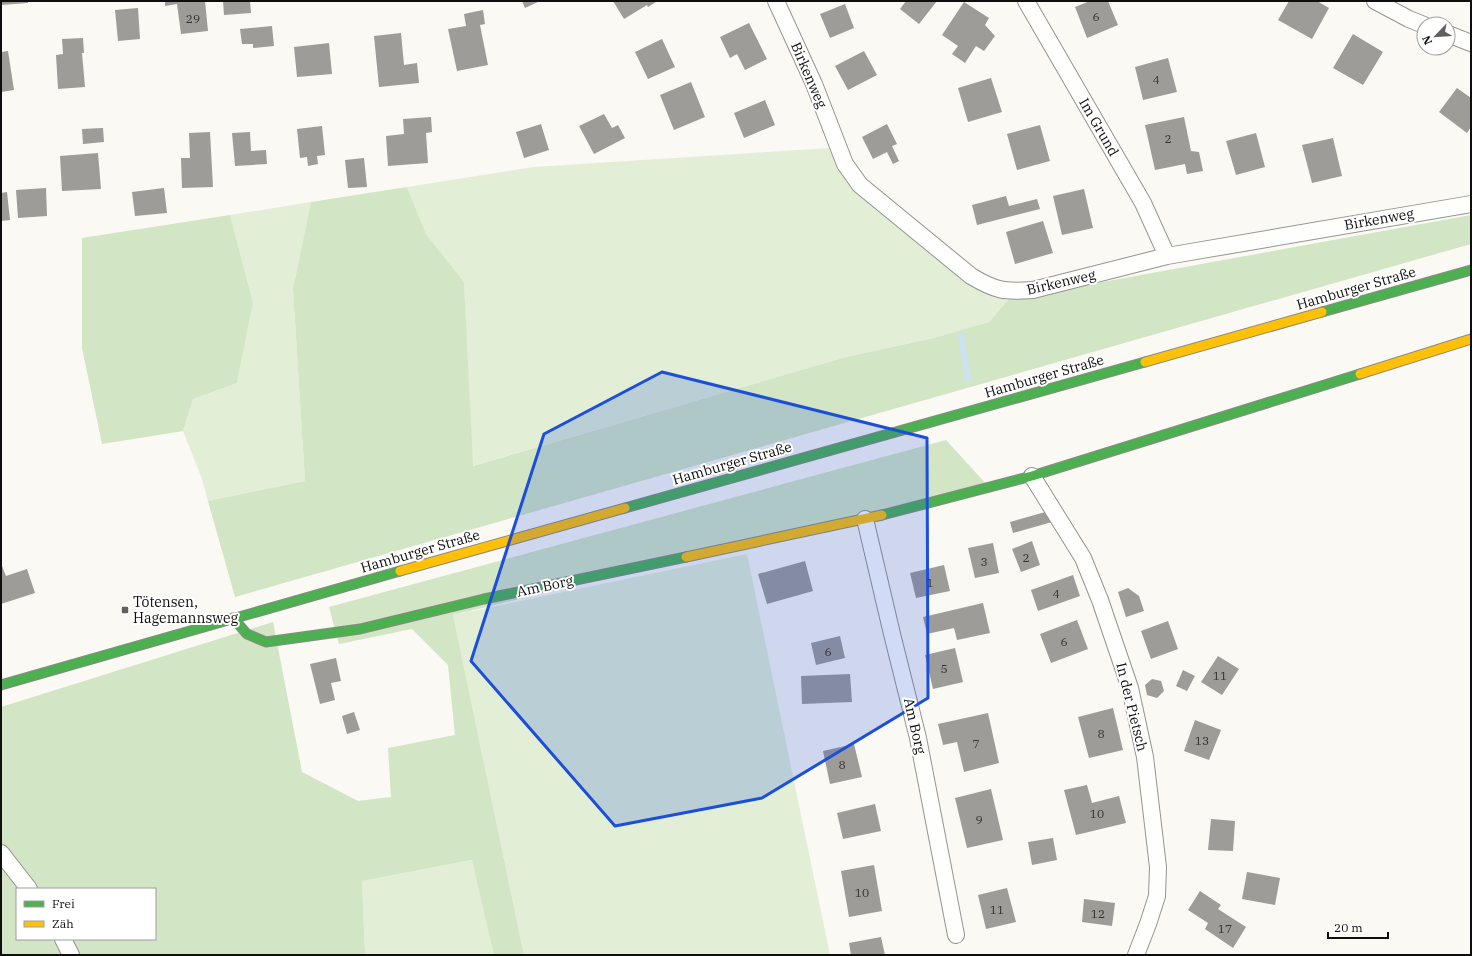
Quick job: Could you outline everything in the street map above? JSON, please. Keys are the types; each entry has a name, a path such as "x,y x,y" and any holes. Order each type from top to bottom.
{"main road":[{"name":"Hamburger Straße","path":"1,685 176,636 233,618 1471,270"},
{"name":"Am Borg","path":"233,618 243,632 254,639 266,642 360,629 484,599 865,519 1032,476 1471,339"}],"street":[{"name":"Birkenweg","path":"776,1 814,84 845,164 860,185 971,276 984,285 997,290 1014,292 1033,290 1167,256 1471,204"},
{"name":"Im Grund","path":"1026,1 1143,203 1167,256"},
{"path":"1375,1 1416,22"},
{"path":"1456,37 1471,43"},
{"name":"In der Pietsch","path":"1032,476 1083,558 1100,600 1130,688 1145,757 1158,867 1156,896 1148,924 1136,955"},
{"name":"Am Borg","path":"865,519 918,738 956,935"},
{"path":"1,853 28,888"},
{"path":"63,940 71,955"}],"highlighted area":[{"path":"662,372 927,438 928,698 762,798 615,826 471,661 544,434"}],"green space":[{"path":"830,148 847,182 973,287 1009,299 989,322 934,338 846,357 472,466 464,282 426,234 407,187 534,167"},
{"path":"407,187 426,234 464,282 473,466 846,357 934,338 989,322 1009,299 1471,215 1471,244 235,597 208,501 305,481 293,289 311,202"},
{"path":"311,202 293,289 305,481 208,501 202,479 183,431 193,399 237,383 253,303 230,215"},
{"path":"230,215 253,303 237,383 193,399 183,431 102,444 82,348 82,238"},
{"path":"946,440 988,486 453,615 524,955 494,955 472,860 362,881 365,955 1,955 1,707 273,622 302,772 358,801 391,797 388,748 455,735 448,665 412,629 339,644 329,607"},
{"path":"747,554 830,955 524,955 453,615"},
{"path":"473,860 494,955 365,955 362,881"}],"building":[{"path":"1,1 28,1 28,3 1,5"},
{"path":"165,1 205,1 208,31 181,34 177,4 165,6"},
{"path":"223,1 250,1 251,13 224,15"},
{"path":"522,1 540,1 525,8"},
{"path":"613,1 656,2 648,7 647,5 624,19"},
{"path":"906,1 937,1 919,24 900,9"},
{"path":"1090,1 1108,1 1118,25 1087,38 1075,7"},
{"path":"1289,1 1317,1 1329,8 1312,39 1278,20"},
{"path":"964,2 989,18 985,25 995,36 984,51 976,46 965,63 952,54 958,46 942,35"},
{"path":"845,4 854,28 830,38 820,14"},
{"path":"138,8 140,39 118,41 115,10"},
{"path":"483,10 485,24 480,25 488,65 457,71 448,29 466,26 464,14"},
{"path":"749,23 767,59 745,70 737,54 730,58 720,37"},
{"path":"272,26 274,46 253,48 253,44 242,44 240,29"},
{"path":"401,33 404,65 417,63 419,83 379,87 374,36"},
{"path":"1353,34 1383,52 1363,85 1333,68"},
{"path":"83,38 84,53 82,53 85,87 58,89 56,55 63,54 62,39"},
{"path":"662,39 675,67 648,79 635,52"},
{"path":"329,43 332,74 297,77 294,47"},
{"path":"8,51 14,90 1,92 1,52"},
{"path":"864,51 877,75 848,90 835,66"},
{"path":"1168,58 1177,92 1143,100 1135,67"},
{"path":"991,78 1002,112 968,122 958,88"},
{"path":"691,82 705,117 674,130 660,95"},
{"path":"1457,88 1471,98 1471,127 1467,133 1439,112"},
{"path":"765,100 775,125 744,138 734,113"},
{"path":"604,114 612,128 618,125 625,138 594,154 579,126"},
{"path":"431,117 432,132 426,133 428,163 388,166 386,136 404,134 403,119"},
{"path":"1184,117 1191,151 1199,152 1203,171 1187,174 1185,164 1155,170 1145,125"},
{"path":"541,124 549,150 524,158 516,132"},
{"path":"887,124 897,144 892,146 899,161 893,164 887,152 873,159 862,137"},
{"path":"1040,125 1050,161 1017,170 1007,134"},
{"path":"322,126 325,155 317,156 318,164 308,166 307,157 300,158 297,129"},
{"path":"103,128 104,142 83,144 82,129"},
{"path":"210,132 213,187 182,188 181,158 190,158 189,133"},
{"path":"250,132 251,151 266,150 267,164 235,166 232,133"},
{"path":"1256,133 1265,167 1236,175 1226,141"},
{"path":"1333,138 1342,176 1312,183 1302,145"},
{"path":"98,153 101,189 62,191 60,156"},
{"path":"364,158 367,187 348,188 345,160"},
{"path":"46,188 47,216 18,218 16,190"},
{"path":"164,188 167,213 135,216 132,192"},
{"path":"1084,189 1093,228 1062,235 1053,196"},
{"path":"7,192 10,220 1,221 1,193"},
{"path":"1006,196 1009,206 1037,199 1040,209 977,225 972,205"},
{"path":"1043,221 1053,253 1015,264 1006,232"},
{"path":"1049,511 1052,522 1013,533 1010,522"},
{"path":"1032,541 1040,565 1021,572 1012,549"},
{"path":"993,543 999,573 975,578 968,548"},
{"path":"805,561 813,591 767,604 758,574"},
{"path":"944,565 950,591 916,598 910,573"},
{"path":"1,566 6,576 27,569 35,593 1,604"},
{"path":"1073,575 1080,596 1038,611 1031,590"},
{"path":"1128,588 1139,596 1144,611 1126,617 1118,592"},
{"path":"983,603 990,633 957,640 954,628 927,634 923,617"},
{"path":"1077,620 1088,649 1051,663 1040,634"},
{"path":"1168,621 1178,649 1151,659 1141,631"},
{"path":"840,636 845,658 816,665 811,643"},
{"path":"955,648 963,682 933,689 925,655"},
{"path":"1218,656 1239,669 1222,695 1201,682"},
{"path":"336,658 341,681 331,683 335,700 320,704 310,664"},
{"path":"1183,670 1195,676 1187,691 1176,686"},
{"path":"850,674 852,702 802,704 801,676"},
{"path":"1152,679 1161,681 1164,691 1157,698 1147,695 1145,685"},
{"path":"1113,708 1123,750 1089,758 1078,717"},
{"path":"354,712 360,730 347,734 342,716"},
{"path":"988,713 999,763 964,772 957,742 943,745 938,724"},
{"path":"1195,720 1221,730 1209,760 1184,751"},
{"path":"854,744 862,777 830,784 823,751"},
{"path":"1087,785 1092,803 1119,796 1126,823 1076,835 1064,790"},
{"path":"991,789 1003,840 967,848 955,798"},
{"path":"875,804 881,831 843,839 837,813"},
{"path":"1211,819 1235,821 1233,851 1208,850"},
{"path":"1053,838 1057,860 1032,865 1028,842"},
{"path":"874,865 882,911 849,917 841,871"},
{"path":"1247,872 1280,878 1275,905 1242,899"},
{"path":"1007,888 1016,922 986,929 978,895"},
{"path":"1200,891 1221,905 1218,909 1246,927 1233,948 1205,929 1208,923 1188,910"},
{"path":"1084,899 1115,903 1112,926 1082,922"},
{"path":"881,937 885,955 851,955 849,943"}],"waterway":[{"path":"961,336 968,379"}],"traffic: fast":[{"path":"1322,312 1471,270"},
{"path":"625,508 1145,362"},
{"path":"882,515 1032,476 1360,374"},
{"path":"233,618 247,634 266,642 360,629 484,599 686,557"},
{"path":"1,685 400,571"}],"traffic: slow":[{"path":"1145,362 1322,312"},
{"path":"1360,374 1471,339"},
{"path":"400,571 625,508"},
{"path":"686,557 882,515"}],"place":[{"name":"Tötensen, Hagemannsweg","path":"125,610"}]}
